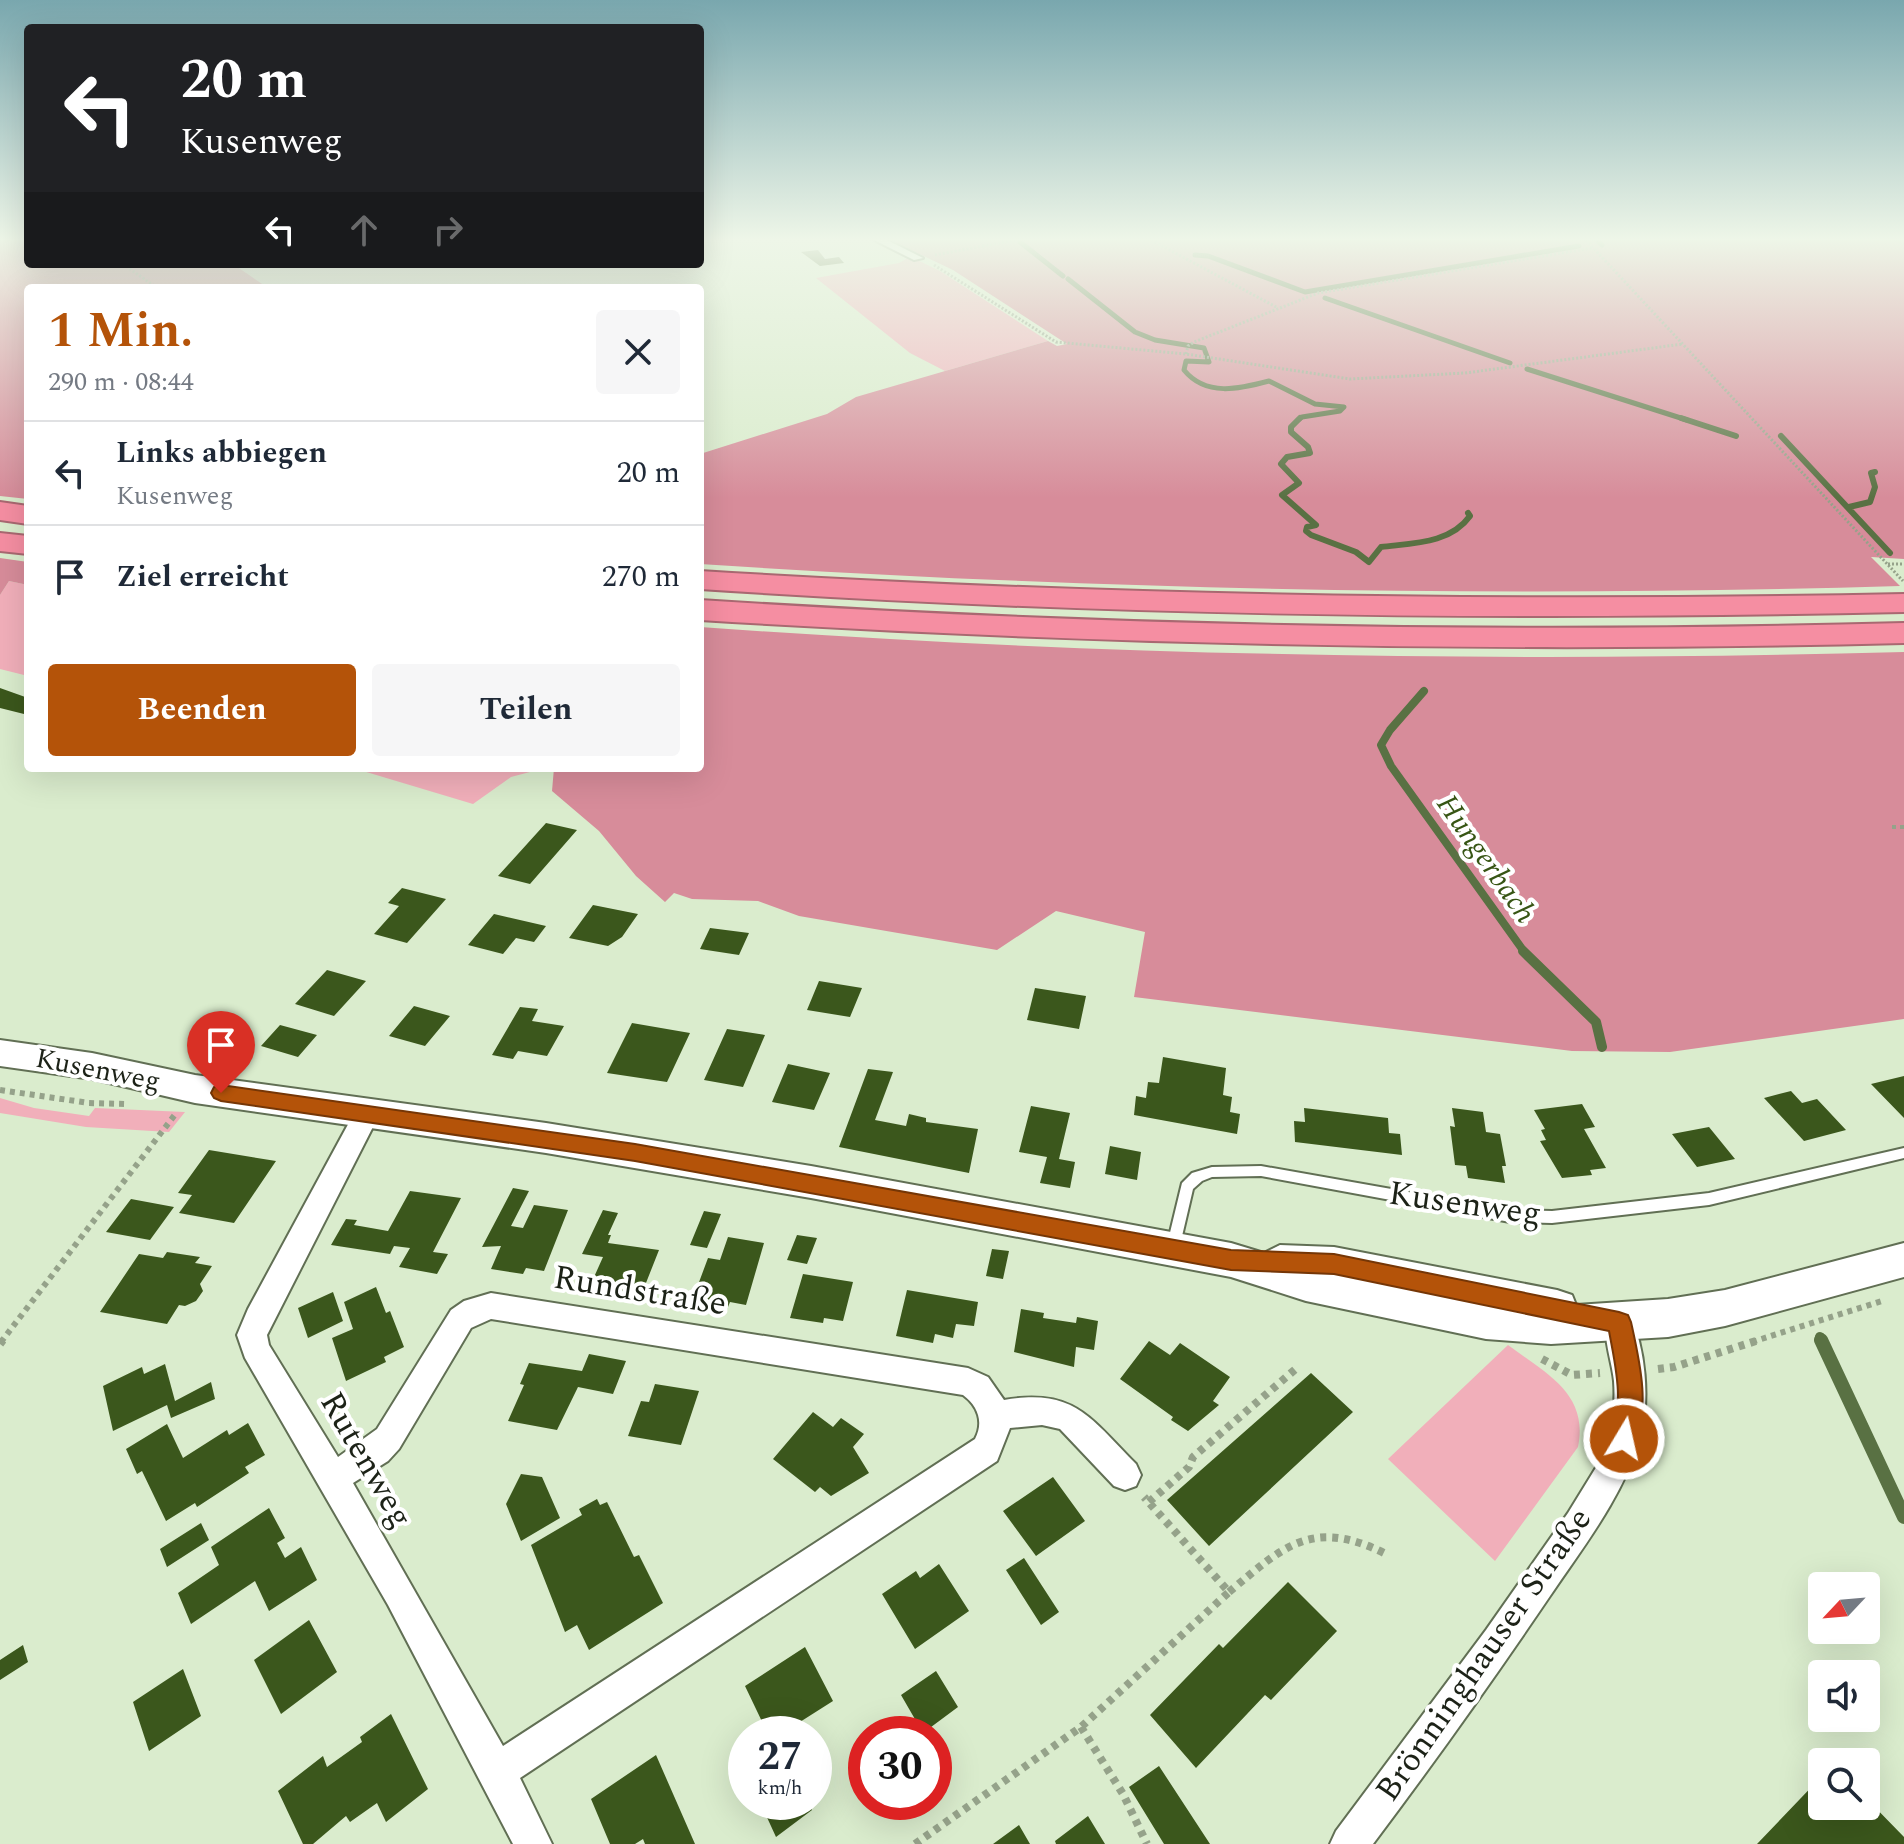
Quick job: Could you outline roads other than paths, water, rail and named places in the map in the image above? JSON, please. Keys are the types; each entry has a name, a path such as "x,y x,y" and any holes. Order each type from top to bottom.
{"highway":[{"path":"0,511 24,514"},
{"path":"0,542 24,545"},
{"path":"704,580 1054,599 1298,606 1657,608 1897,596"},
{"path":"704,610 968,625 1316,636 1614,639 1904,633"}],"street":[{"name":"Kusenweg","path":"0,1053 92,1066 195,1089 546,1138 811,1182 1231,1260 1306,1283 1486,1320 1551,1325 1619,1322 1725,1308 1904,1260"},
{"name":"Kusenweg","path":"0,1074 75,1086 195,1089"},
{"name":"Rutenweg","path":"367,1113 258,1318 252,1335 255,1349 334,1477 498,1771 533,1844"},
{"name":"Rundstraße","path":"334,1477 377,1450 388,1439 461,1319 474,1310 491,1306 968,1382 986,1395 994,1416"},
{"name":"Brönninghauser Straße","path":"1349,1844 1415,1759 1498,1643 1563,1547 1613,1465 1624,1439 1630,1400 1629,1371 1619,1322"},
{"path":"498,1771 975,1459 995,1439 994,1416 1036,1409 1060,1413 1071,1419 1125,1475"}],"lane":[{"name":"Kusenweg","path":"1173,1250 1187,1187 1197,1177 1212,1172 1261,1171 1510,1216 1552,1217 1709,1199 1904,1153"}],"waterway":[{"name":"Hungerbach","path":"1127,326 1155,340 1204,348 1209,362 1186,361 1184,370 1202,384 1224,389 1269,381 1315,404 1344,407 1340,411 1298,420"},
{"path":"1405,326 1510,363"},
{"path":"1527,369 1687,420"},
{"path":"1681,418 1736,436"},
{"name":"Hungerbach","path":"1298,420 1291,427 1291,432 1308,447 1310,453 1287,457 1281,464 1299,483 1282,495 1316,525 1307,527 1306,531 1311,535 1356,552 1369,562 1381,547 1418,543 1452,532 1470,516 1468,513"},
{"path":"1781,436 1890,553"},
{"path":"1849,507 1870,502 1875,487 1871,473 1875,472"},
{"name":"Hungerbach","path":"1424,691 1381,745 1391,766 1525,953"},
{"name":"Hungerbach","path":"1525,953 1596,1022 1602,1047"},
{"name":"Hungerbach","path":"1820,1337 1822,1342"},
{"name":"Hungerbach","path":"1821,1340 1904,1517"}]}
